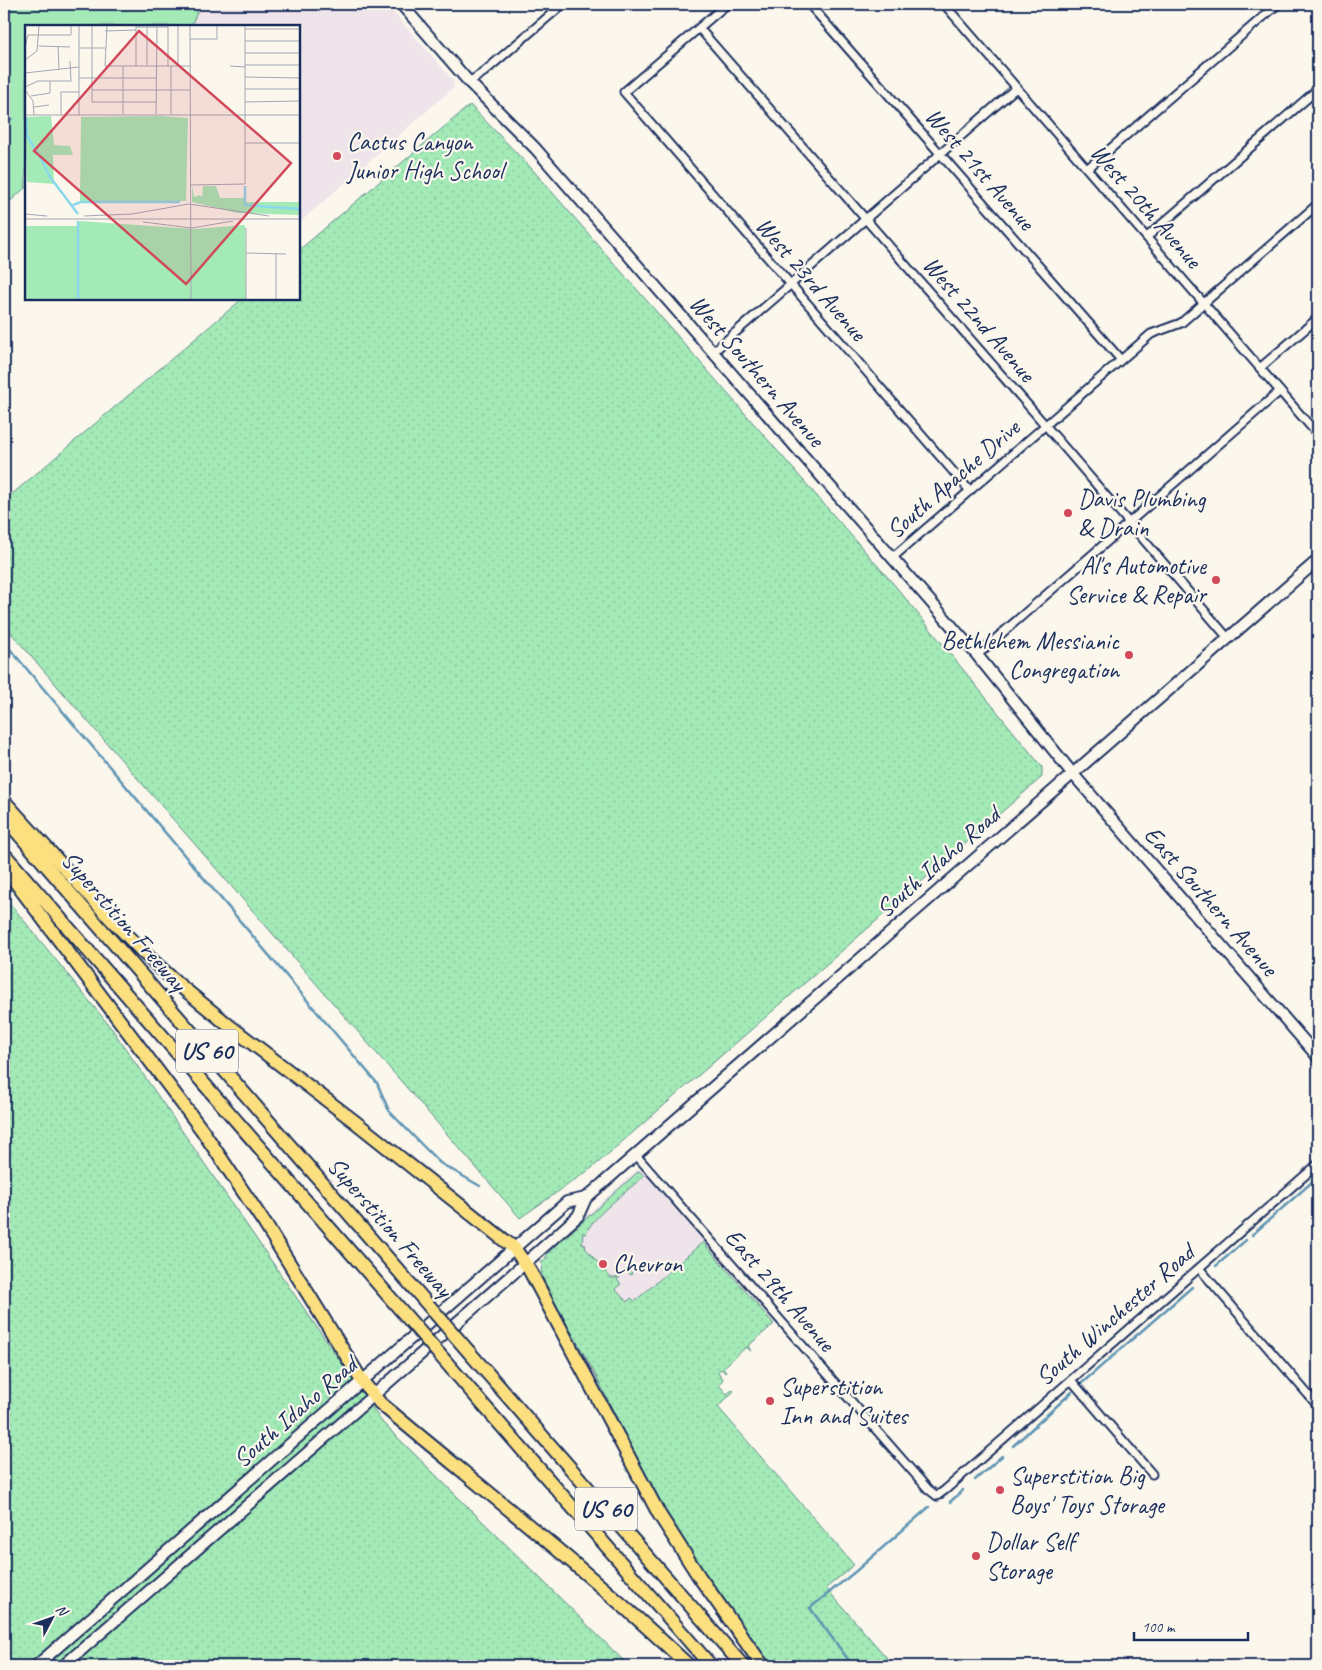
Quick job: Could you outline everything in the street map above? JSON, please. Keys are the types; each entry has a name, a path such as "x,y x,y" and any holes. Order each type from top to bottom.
{"highway":[{"path":"4,801 109,917 178,984 514,1248 525,1262 660,1514 700,1578 763,1666"},
{"name":"Superstition Freeway","path":"4,817 743,1666"},
{"name":"Superstition Freeway","path":"4,854 711,1666"},
{"path":"4,866 202,1130 265,1224 362,1382 373,1395 380,1403 496,1498 649,1628 689,1666"}],"main road":[{"name":"West Southern Avenue","path":"401,4 469,82 535,148 977,655 1072,773"},
{"name":"South Idaho Road","path":"63,1666 578,1216 586,1198 635,1154 1318,560"},
{"name":"East Southern Avenue","path":"1072,773 1318,1056"},
{"name":"South Idaho Road","path":"36,1666 567,1202 586,1198"}],"street":[{"path":"469,82 484,72 563,4"},
{"path":"699,28 727,4"},
{"name":"West 21st Avenue","path":"809,4 1121,360"},
{"name":"West 20th Avenue","path":"944,4 1318,434"},
{"path":"1087,169 1278,4"},
{"name":"West 23rd Avenue","path":"699,28 624,92 970,491"},
{"name":"West 22nd Avenue","path":"699,28 1228,638"},
{"path":"712,352 1016,88"},
{"path":"1147,237 1318,89"},
{"name":"South Apache Drive","path":"892,558 1151,334 1181,323 1318,204"},
{"path":"1260,368 1318,318"},
{"path":"977,655 1280,392"},
{"name":"East 29th Avenue","path":"635,1154 928,1489 937,1496"},
{"name":"South Winchester Road","path":"937,1496 1318,1164"},
{"path":"1199,1268 1318,1406"},
{"path":"1071,1380 1152,1474"}],"shaded area":[{"name":"Cactus Canyon Junior High School","path":"205,4 386,4 453,80 454,87 300,222 300,25 191,25 198,10"},
{"path":"638,1169 643,1171 704,1241 625,1312 559,1240"}],"green space":[{"path":"4,4 205,4 198,10 191,25 25,25 25,188 4,207"},
{"path":"470,105 532,169 897,588 1042,767 1042,777 592,1168 520,1218 4,625 4,501 241,300 300,300 300,249"},
{"path":"4,896 112,1029 382,1422 629,1666 4,1666"},
{"path":"639,1171 644,1176 595,1220 586,1234 583,1233 582,1243 585,1244 586,1249 611,1278 616,1278 627,1269 632,1273 631,1275 626,1271 617,1280 621,1284 615,1289 627,1302 631,1298 635,1301 703,1242 774,1324 748,1346 751,1351 746,1347 723,1368 725,1373 721,1369 718,1372 723,1379 719,1385 727,1394 732,1390 734,1391 718,1407 854,1565 826,1588 894,1666 770,1666 720,1600 663,1511 593,1370 551,1296 541,1273 542,1260 544,1261 548,1253"}],"waterway":[{"path":"5,40 11,4"},
{"path":"4,120 12,119"},
{"path":"4,642 377,1083 389,1111 440,1163 480,1186"},
{"path":"1252,1235 1312,1182"},
{"path":"1216,1266 1246,1240"},
{"path":"1082,1383 1192,1287"},
{"path":"1013,1446 1072,1392"},
{"path":"975,1480 1002,1456"},
{"path":"950,1502 963,1490"},
{"path":"853,1666 810,1608 856,1571 929,1507"}],"place":[{"name":"Cactus Canyon Junior High School","path":"337,156"},
{"name":"Davis Plumbing & Drain","path":"1068,513"},
{"name":"Al's Automotive Service & Repair","path":"1216,580"},
{"name":"Bethlehem Messianic Congregation","path":"1129,655"},
{"name":"Chevron","path":"603,1264"},
{"name":"Superstition Inn and Suites","path":"770,1401"},
{"name":"Superstition Big Boys' Toys Storage","path":"1000,1490"},
{"name":"Dollar Self Storage","path":"976,1556"}]}
